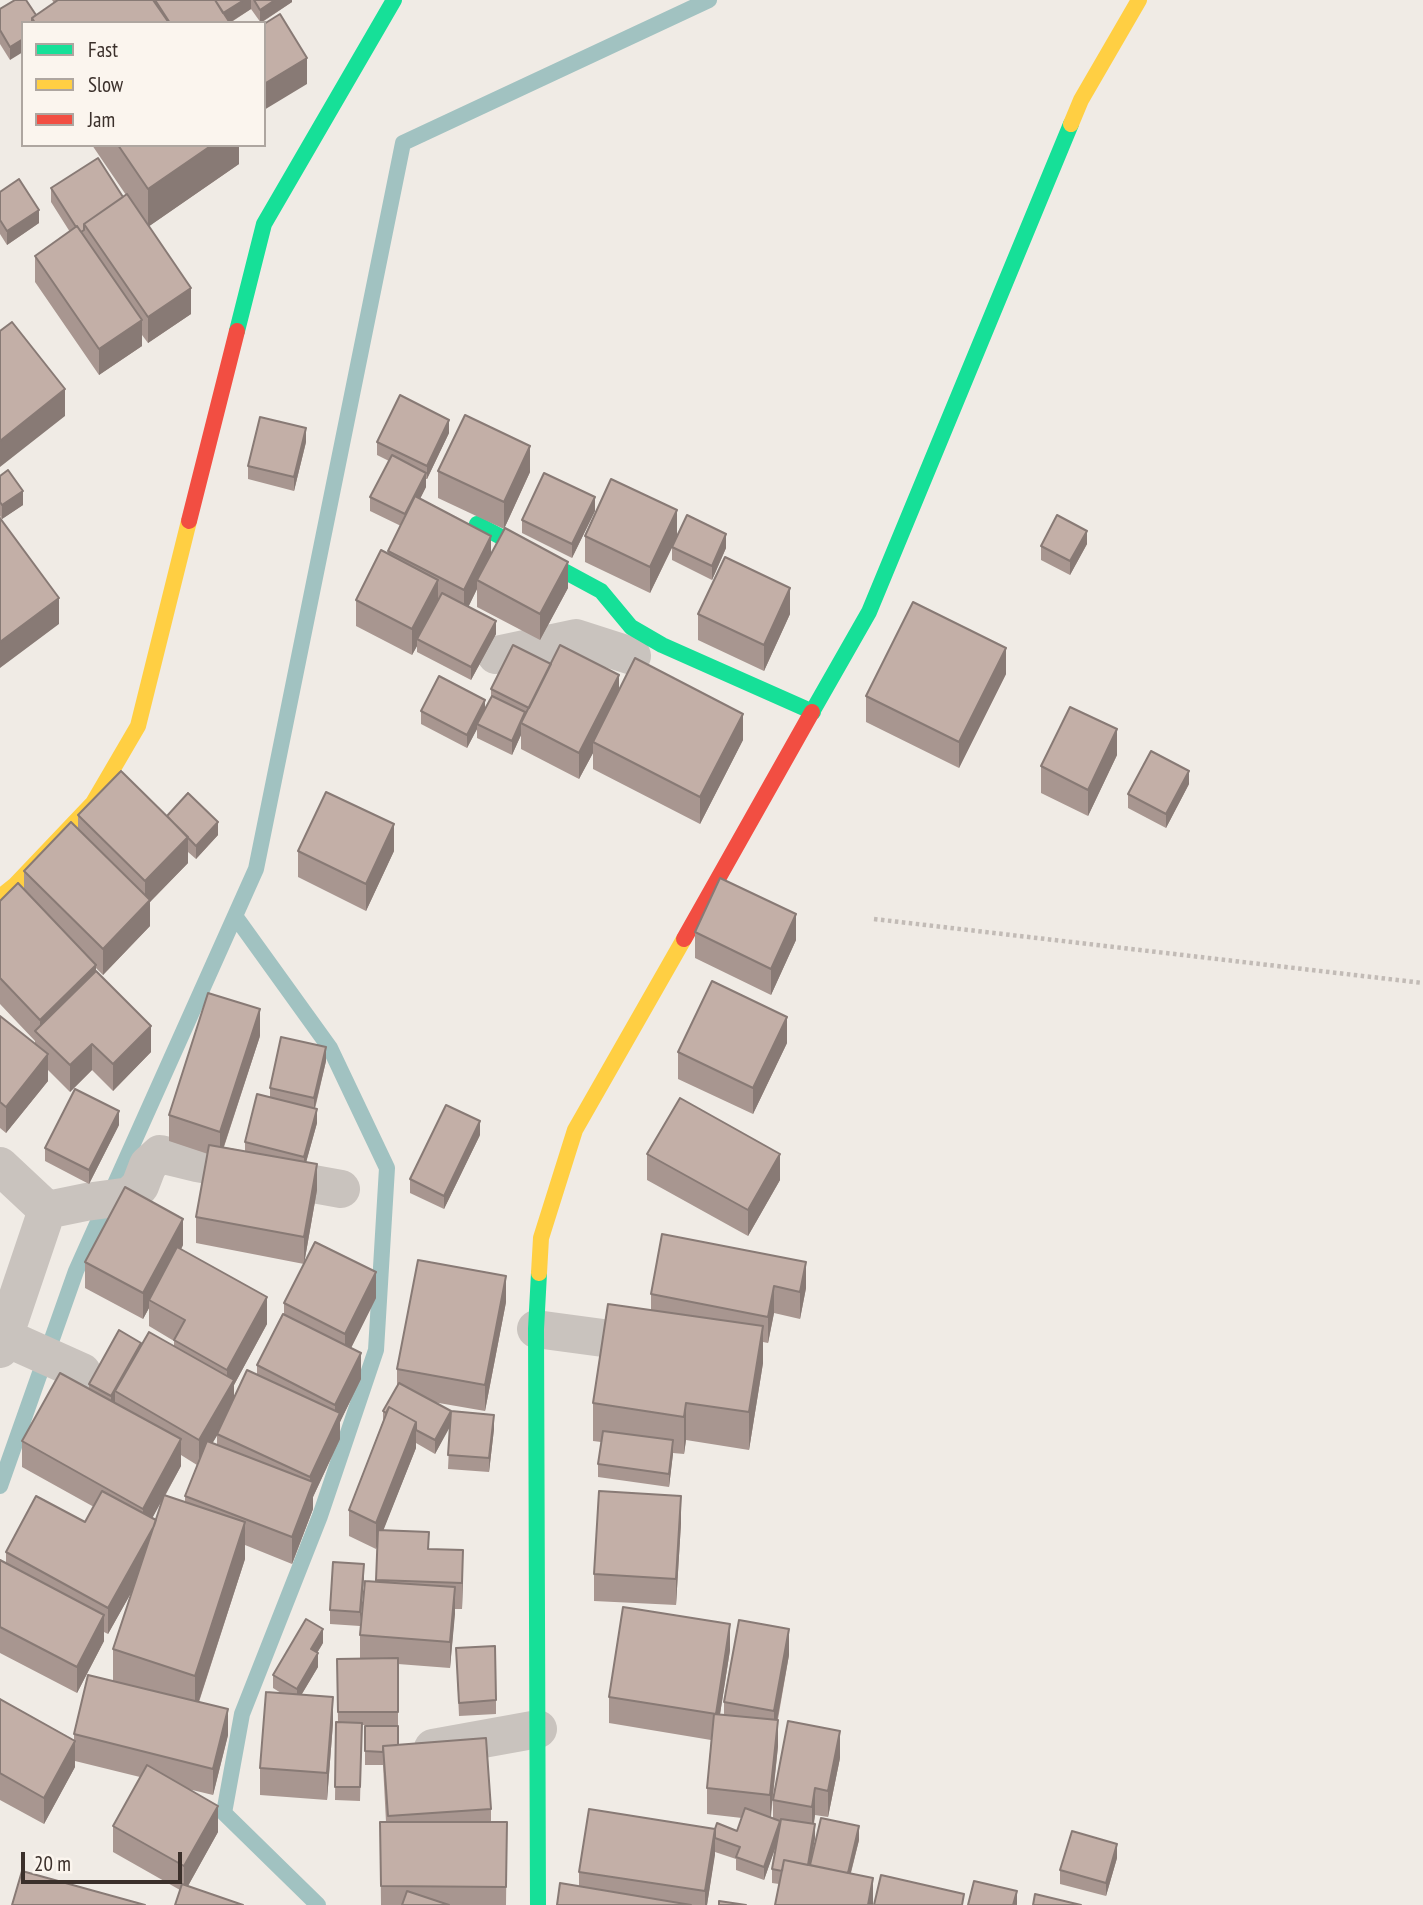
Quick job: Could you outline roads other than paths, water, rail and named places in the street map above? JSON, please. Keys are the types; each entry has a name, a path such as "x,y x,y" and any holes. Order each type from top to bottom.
{"street":[{"path":"0,897 15,885 93,803 138,726 264,224 394,0"},
{"path":"538,1905 536,1329 541,1238 575,1130 869,612 1081,100 1139,0"},
{"path":"477,524 601,591 633,654"},
{"path":"496,655 576,638 633,654 662,645 813,712"},
{"path":"47,1210 130,1196 140,1186 148,1165 160,1154 341,1189"},
{"path":"0,1166 47,1210"},
{"path":"47,1210 9,1344 73,1368"},
{"path":"536,1329 693,1349"},
{"path":"433,1748 538,1728"}],"waterway":[{"path":"0,1486 76,1271 256,869 403,143 709,0"},
{"path":"235,916 330,1048 387,1168 376,1350 320,1516 242,1714 224,1813 318,1905"}]}
